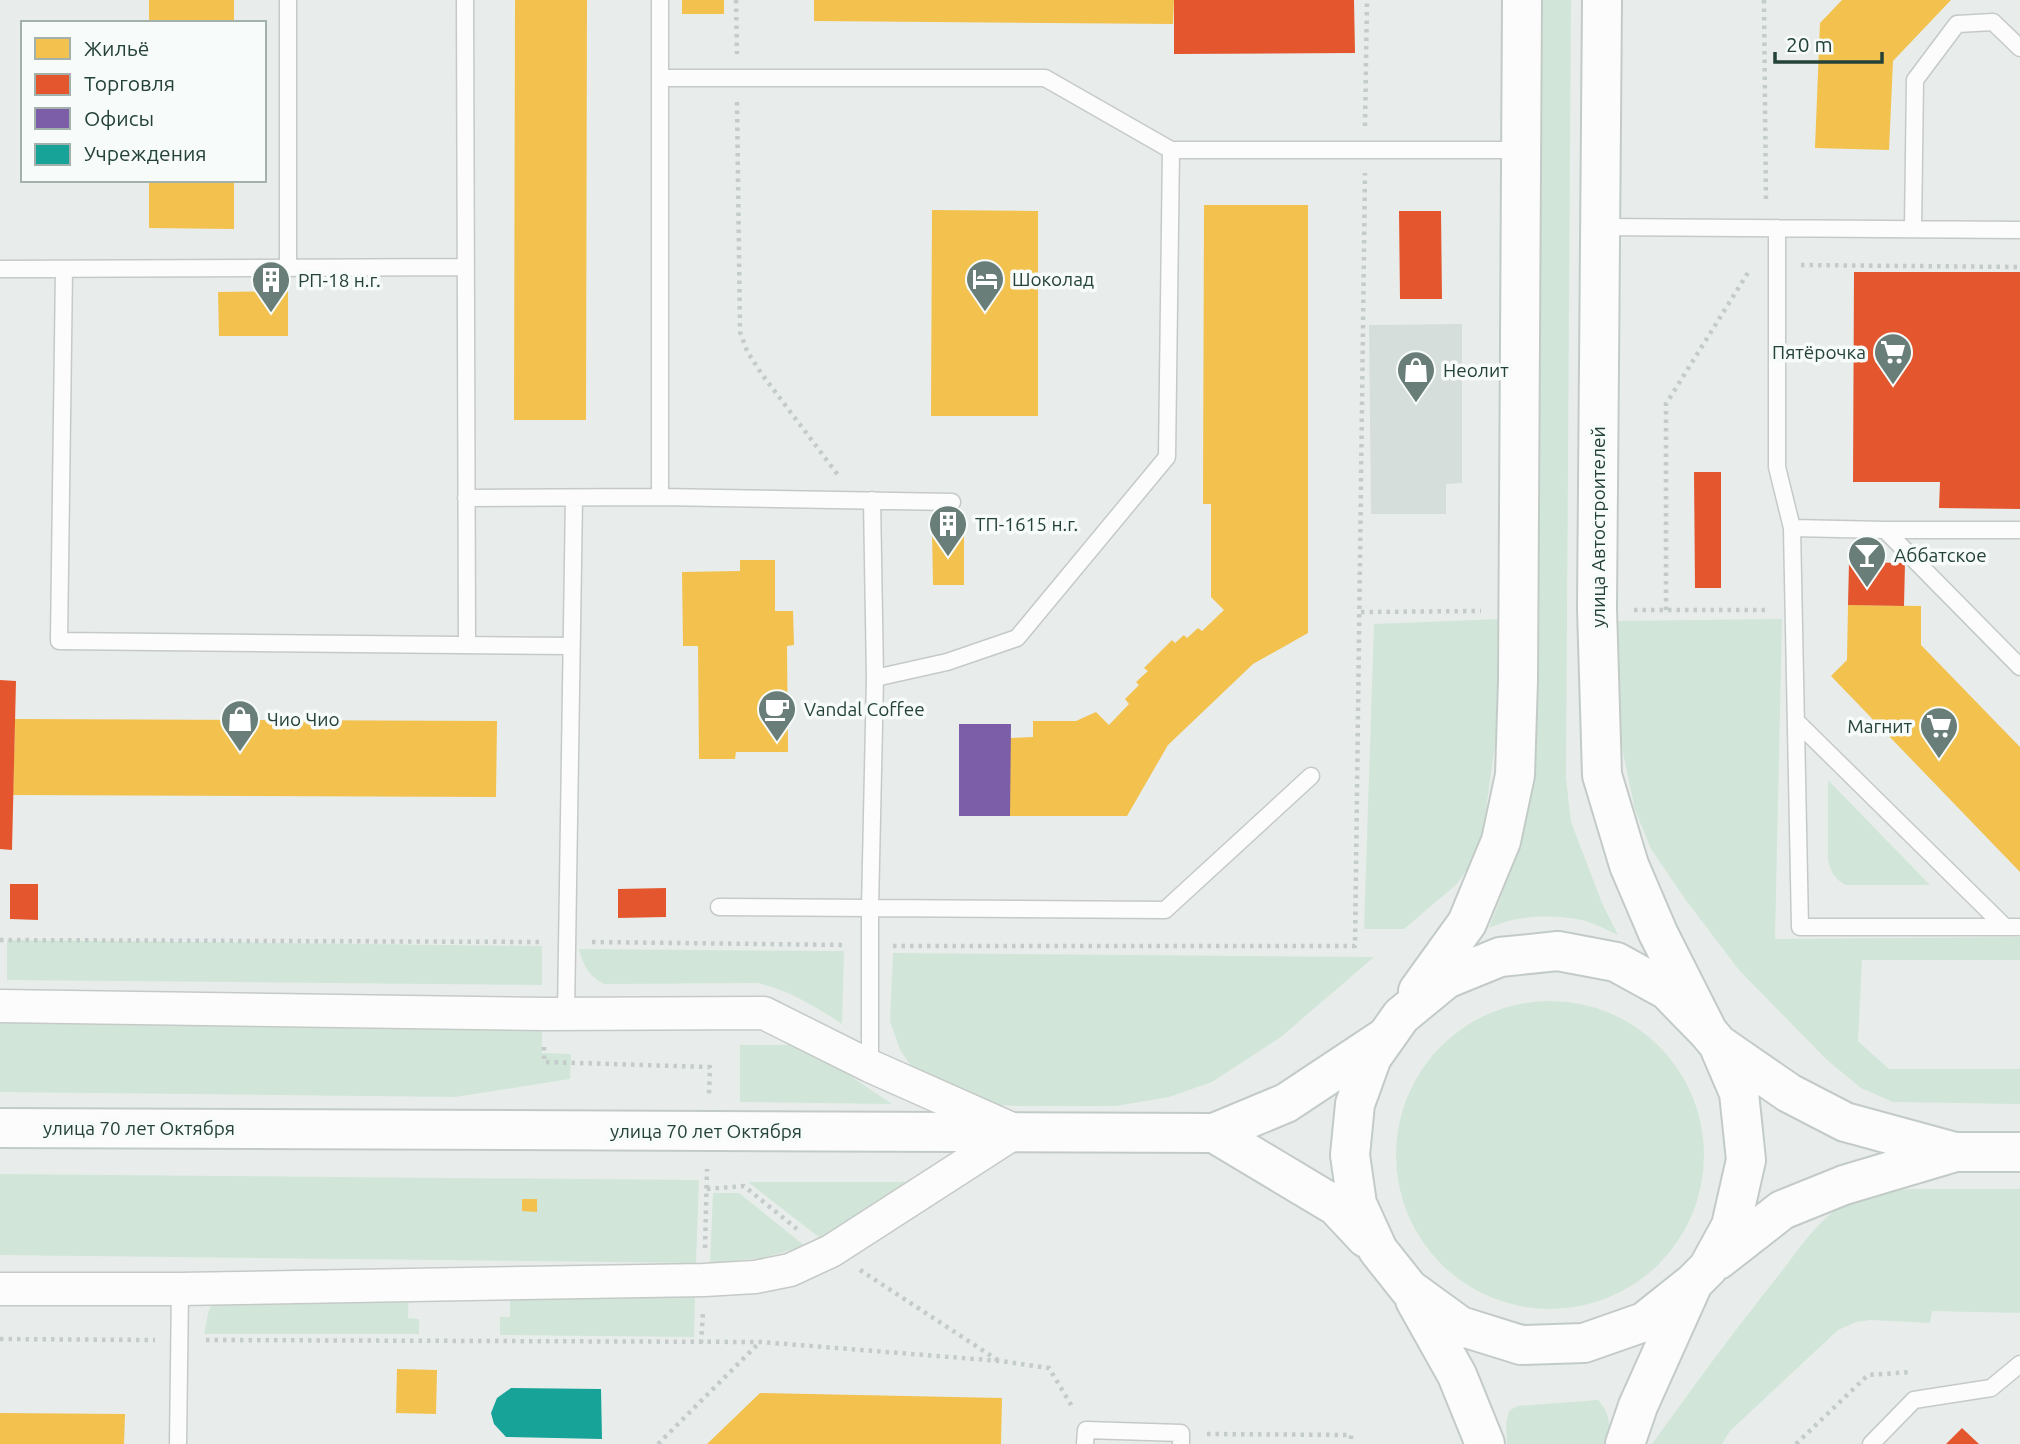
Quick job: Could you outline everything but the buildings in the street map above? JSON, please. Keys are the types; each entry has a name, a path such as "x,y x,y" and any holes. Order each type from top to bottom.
{"main road":[{"path":"1378,1250 1357,1203 1350,1154 1355,1104 1372,1057 1467,923 1501,841 1515,775 1518,681 1522,0"},
{"name":"улица Автостроителей","path":"1602,0 1597,676 1602,775 1629,865 1658,933 1739,1093 1746,1160 1731,1227 1701,1275"},
{"path":"1394,1027 1446,979 1500,957 1558,951 1616,962 1667,990 1713,1038 1789,1094 1845,1122 1955,1152 2020,1153"},
{"name":"улица 70 лет Октября","path":"0,1128 1214,1133 1286,1102 1394,1027"},
{"path":"1214,1133 1336,1206 1378,1250 1409,1289 1457,1375 1485,1444"},
{"path":"1409,1289 1460,1326 1521,1345 1584,1343 1644,1322 1782,1210 1844,1185 1955,1152"},
{"path":"1625,1444 1638,1406 1701,1275"}],"street":[{"path":"0,1006 764,1013 870,1066 1017,1131"},
{"path":"0,1289 180,1289 704,1280 767,1275 790,1270 831,1251 1017,1131"}],"lane":[{"path":"288,0 288,268"},
{"path":"464,0 467,645"},
{"path":"660,0 660,497"},
{"path":"1913,229 1915,80 1957,24 1993,22 2020,48"},
{"path":"661,78 1045,78 1171,150 1521,150"},
{"path":"875,678 947,662 1017,638 1167,457 1171,150"},
{"path":"1600,226 2020,230"},
{"path":"1772,228 1777,467 1792,528 1800,927 2013,927"},
{"path":"0,269 466,267"},
{"path":"64,269 59,641 571,646"},
{"path":"466,498 660,497 952,502"},
{"path":"556,1013 567,942 574,498"},
{"path":"865,500 875,678 870,1066"},
{"path":"1792,528 2020,530"},
{"path":"1885,530 2020,667"},
{"path":"1796,722 2013,927"},
{"path":"719,907 1165,910 1311,776"},
{"path":"178,1444 180,1289"},
{"path":"1871,1444 1914,1400 1991,1388 2020,1364"},
{"path":"1086,1437 1181,1439"}],"path":[{"path":"736,0 740,332 747,351 761,373 865,500"},
{"path":"0,940 871,946 1355,946 1367,0"},
{"path":"1764,0 1772,228"},
{"path":"556,1013 544,1062 710,1066 707,1180"},
{"path":"0,1339 761,1342 1000,1361 1049,1368 1086,1437"},
{"path":"658,1444 761,1342"},
{"path":"1181,1439 1351,1435 1351,1444"}],"shaded area":[{"name":"Неолит","path":"1462,324 1462,483 1446,484 1446,514 1371,514 1369,325"}],"green space":[{"path":"1531,0 1571,0 1566,778 1571,822 1602,903 1618,935 1586,921 1559,917 1522,918 1489,928 1515,860 1525,782"},
{"path":"1500,619 1499,716 1483,831 1475,858 1457,884 1404,929 1364,929 1374,624"},
{"path":"1782,619 1775,939 2020,937 2020,960 1862,960 1858,1041 1889,1069 2020,1069 2020,1104 1893,1102 1861,1088 1827,1060 1739,970 1651,849 1635,810 1618,728 1616,621"},
{"path":"1828,780 1930,885 1846,885 1836,878 1828,860"},
{"path":"7,940 542,946 542,985 7,980"},
{"path":"579,949 844,951 842,1024 791,994 757,983 604,984 587,970"},
{"path":"893,953 1374,957 1281,1037 1212,1082 1169,1097 1116,1106 1019,1106 983,1104 942,1087 912,1067 900,1050 890,1021"},
{"path":"1550,1001 1580,1004 1609,1013 1636,1027 1659,1046 1678,1069 1692,1096 1701,1125 1704,1155 1701,1185 1692,1214 1678,1241 1659,1264 1636,1283 1609,1297 1580,1306 1550,1309 1520,1306 1491,1297 1464,1283 1441,1264 1422,1241 1408,1214 1399,1185 1396,1155 1399,1125 1408,1096 1422,1069 1441,1046 1464,1027 1491,1013 1520,1004"},
{"path":"0,1019 542,1024 542,1053 571,1054 570,1079 455,1097 0,1092"},
{"path":"740,1045 804,1045 892,1104 740,1102"},
{"path":"0,1174 699,1180 696,1263 0,1255"},
{"path":"748,1182 910,1182 820,1238"},
{"path":"1910,1189 2020,1189 2020,1313 1932,1311 1930,1323 1871,1320 1856,1322 1838,1330 1730,1431 1722,1444 1652,1444 1698,1380 1820,1223 1859,1196"},
{"path":"713,1193 739,1193 805,1246 763,1258 710,1263"},
{"path":"409,1293 408,1318 419,1319 419,1334 204,1334 209,1309 215,1301"},
{"path":"510,1294 695,1295 694,1337 500,1335 500,1317 510,1317"},
{"path":"1598,1400 1609,1421 1606,1444 1507,1444 1506,1424 1509,1411 1517,1406"}],"place":[{"name":"Шоколад","path":"985,313"},
{"name":"РП-18 н.г.","path":"271,314"},
{"name":"Пятёрочка","path":"1893,386"},
{"name":"Неолит","path":"1416,404"},
{"name":"ТП-1615 н.г.","path":"948,558"},
{"name":"Аббатское","path":"1867,589"},
{"name":"Vandal Coffee","path":"777,743"},
{"name":"Чио Чио","path":"240,753"},
{"name":"Магнит","path":"1939,760"}]}
